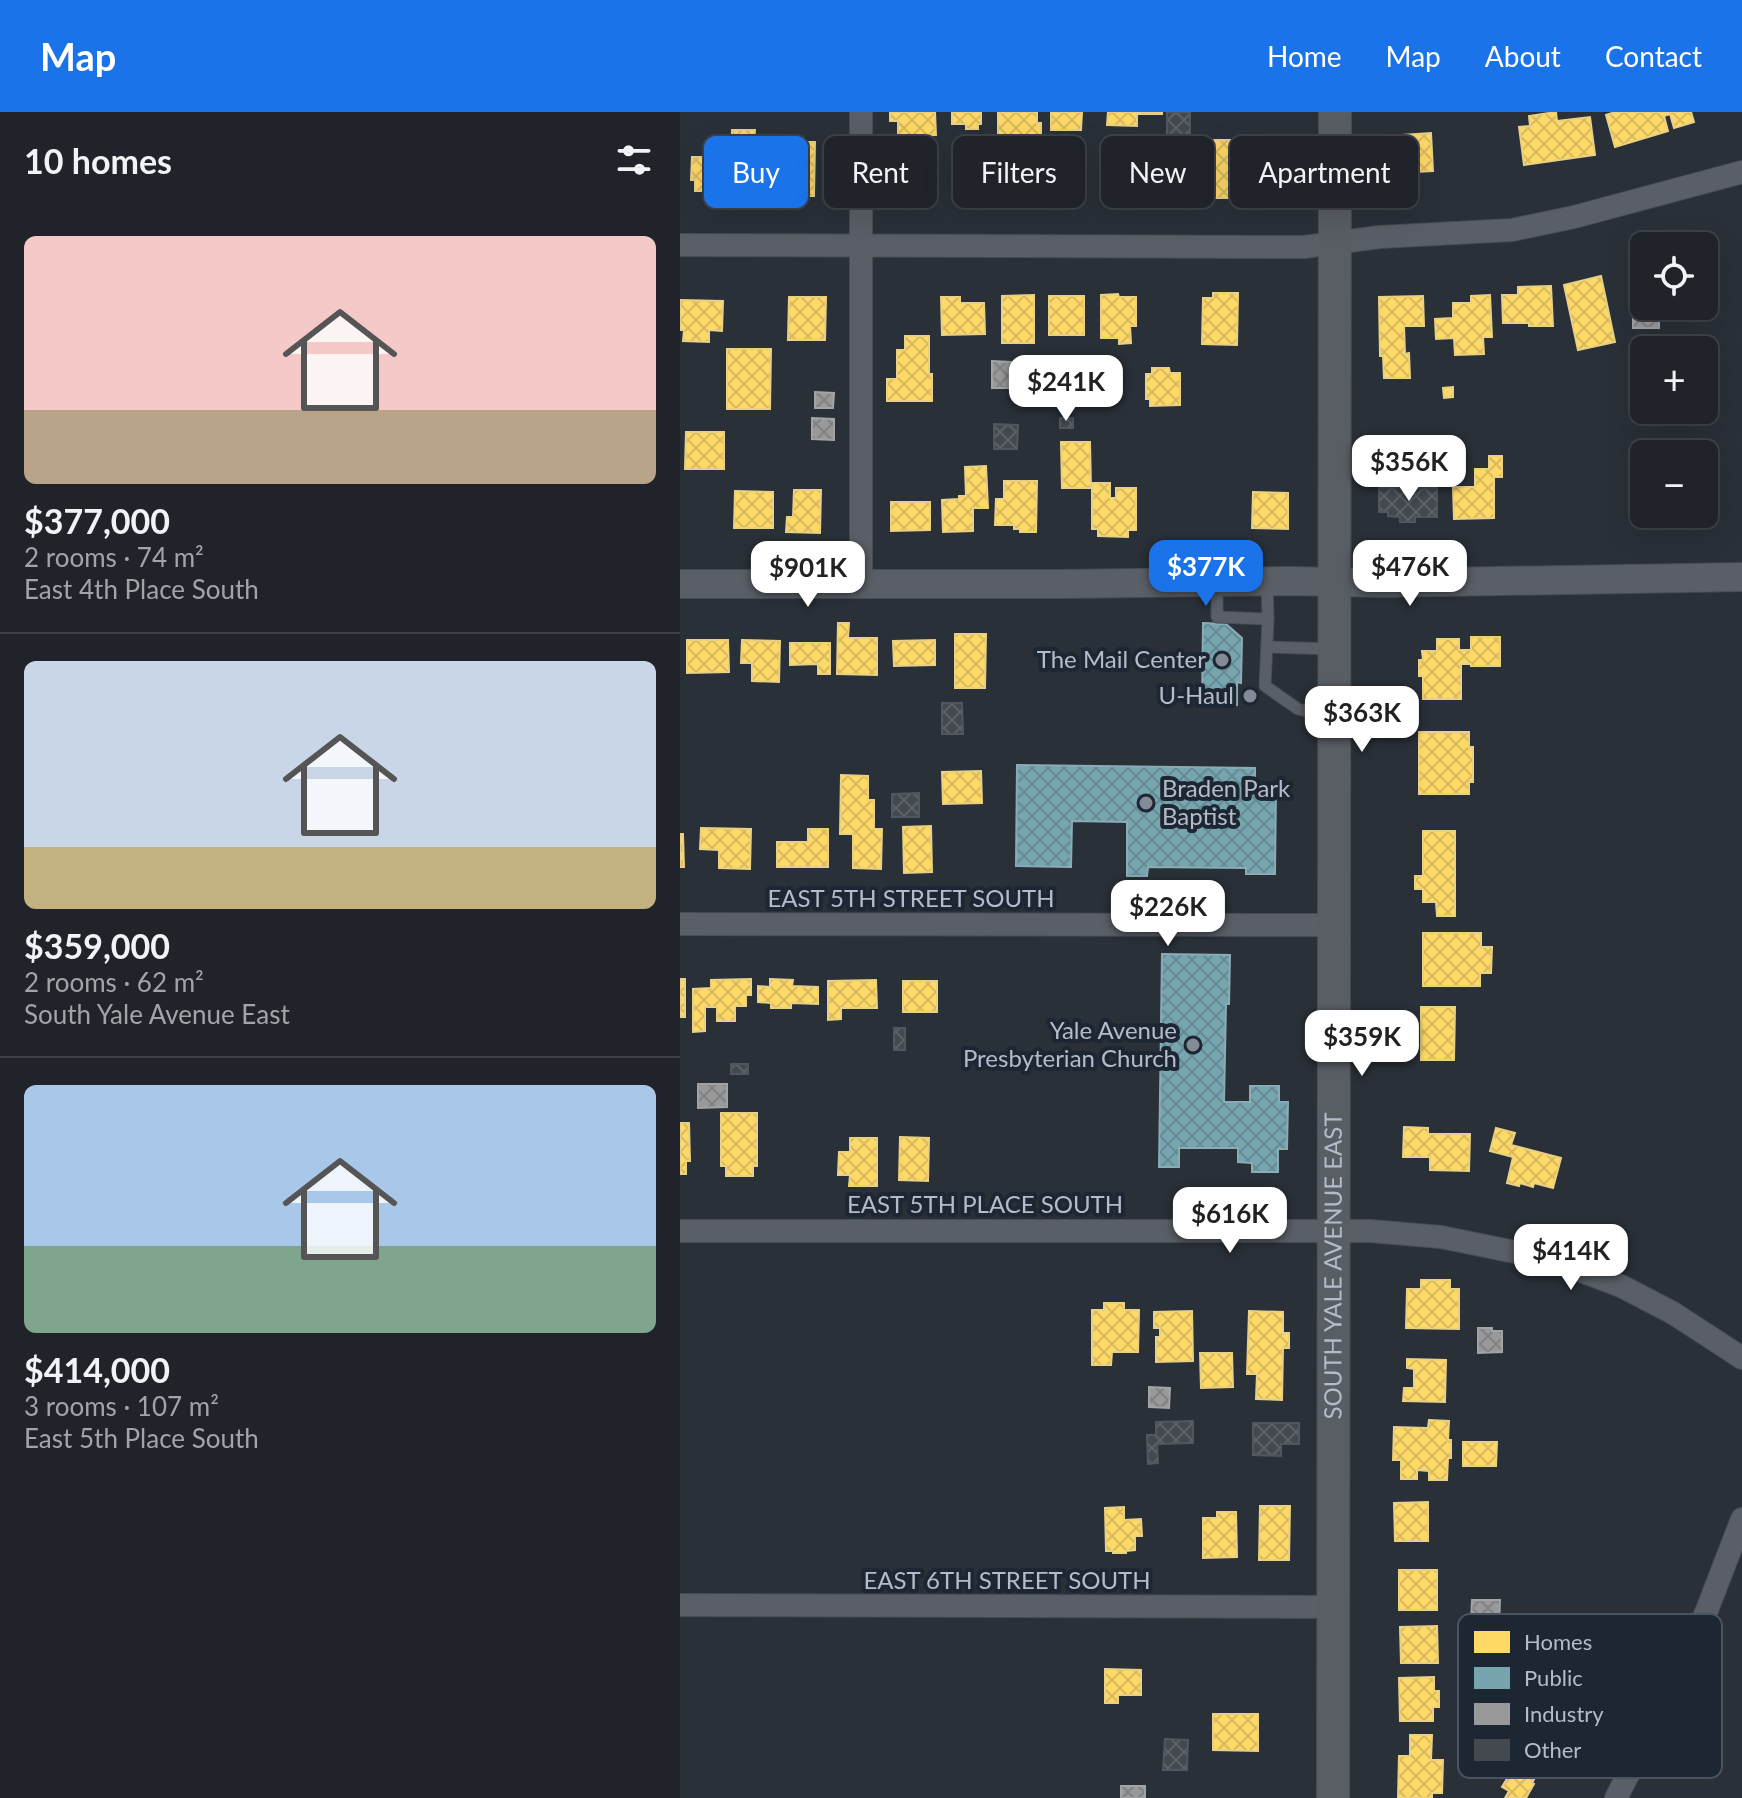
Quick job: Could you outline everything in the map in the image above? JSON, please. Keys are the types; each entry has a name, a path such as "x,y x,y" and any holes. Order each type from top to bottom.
{"main road":[{"name":"SOUTH YALE AVENUE EAST","path":"1333,1798 1335,112"}],"street":[{"path":"861,112 861,583"},
{"path":"680,245 1304,247 1380,237 1512,230 1574,217 1742,172"},
{"path":"680,584 1384,583 1742,577"},
{"name":"EAST 5TH STREET SOUTH","path":"680,924 1334,925"},
{"name":"EAST 5TH PLACE SOUTH","path":"680,1231 1370,1231 1441,1237 1549,1259 1621,1286 1673,1313 1742,1358"},
{"path":"1705,1614 1742,1519"},
{"name":"EAST 6TH STREET SOUTH","path":"680,1605 1334,1607"},
{"path":"1616,1798 1626,1778"}],"lane":[{"path":"1267,581 1265,686 1298,709 1334,713"},
{"path":"1217,582 1217,617 1268,619"},
{"path":"1267,647 1333,649"}],"building: Homes":[{"path":"890,112 935,112 936,135 898,136 898,121 890,121"},
{"path":"952,112 981,112 981,124 978,124 978,129 966,129 966,124 952,124"},
{"path":"1037,112 1041,136 998,136 998,113"},
{"path":"1051,112 1082,112 1081,130 1051,130"},
{"path":"1108,112 1162,114 1137,114 1137,126 1107,125"},
{"path":"1556,112 1557,121 1590,117 1595,155 1524,165 1519,127 1530,126 1529,116"},
{"path":"1615,112 1691,112 1694,122 1674,128 1670,114 1664,116 1668,131 1615,147 1606,115"},
{"path":"732,130 755,130 754,136 732,136"},
{"path":"1431,133 1433,171 1418,172 1418,136 1387,136"},
{"path":"1214,140 1230,140 1230,198 1214,198"},
{"path":"808,142 815,142 814,196 808,196"},
{"path":"692,157 704,157 704,191 695,191 695,180 691,180"},
{"path":"1601,276 1615,342 1578,350 1564,285"},
{"path":"1551,286 1553,326 1503,323 1502,295 1518,295 1518,287"},
{"path":"1213,293 1238,293 1237,345 1202,344 1203,298 1213,298"},
{"path":"1118,294 1119,297 1136,297 1136,326 1130,326 1131,343 1119,344 1119,338 1101,338 1101,295"},
{"path":"1034,295 1034,343 1002,343 1002,296"},
{"path":"1490,295 1492,337 1483,337 1484,354 1455,355 1454,338 1436,339 1435,319 1453,318 1453,303 1471,303 1471,296"},
{"path":"1049,296 1084,296 1084,335 1049,335"},
{"path":"1423,296 1424,326 1404,326 1410,378 1384,378 1383,356 1380,356 1379,297"},
{"path":"789,297 826,297 825,340 788,340"},
{"path":"941,297 960,297 960,303 984,303 985,334 942,335"},
{"path":"680,300 723,301 722,331 709,330 709,342 683,341"},
{"path":"905,336 929,336 932,401 887,401 887,379 897,379 897,350 905,350"},
{"path":"727,349 771,349 770,409 727,409"},
{"path":"1152,368 1169,368 1170,373 1180,373 1180,405 1150,406 1150,399 1146,399 1146,374 1152,374"},
{"path":"1453,387 1453,397 1444,398 1443,388"},
{"path":"686,432 724,432 724,469 685,469"},
{"path":"1061,442 1090,442 1091,488 1062,488"},
{"path":"1489,456 1502,456 1502,477 1494,477 1494,518 1454,519 1453,487 1475,487 1475,469 1489,469"},
{"path":"986,466 988,508 973,508 973,531 943,532 942,500 966,496 965,467"},
{"path":"1004,481 1037,481 1036,532 1020,532 1020,529 1014,529 1014,525 995,525 996,499 1004,499"},
{"path":"1092,483 1110,483 1110,498 1116,498 1116,488 1136,488 1136,530 1128,530 1128,537 1098,536 1098,529 1092,529"},
{"path":"794,490 821,490 820,533 786,532 787,517 793,517"},
{"path":"735,491 773,492 773,528 734,528"},
{"path":"1253,492 1288,493 1288,529 1252,528"},
{"path":"891,502 930,502 930,530 891,531"},
{"path":"838,623 849,623 848,638 877,638 877,675 837,674"},
{"path":"955,634 986,634 985,688 955,688"},
{"path":"1471,637 1500,637 1500,666 1461,664 1461,699 1423,699 1423,676 1419,676 1422,651 1437,651 1437,639 1459,639 1459,650 1471,650"},
{"path":"687,640 728,640 729,672 687,673"},
{"path":"742,640 780,641 779,682 752,681 752,663 741,663"},
{"path":"935,640 935,665 894,666 893,641"},
{"path":"790,643 830,643 830,674 818,674 818,664 790,665"},
{"path":"1419,732 1469,732 1469,747 1473,747 1473,782 1469,782 1469,794 1419,794"},
{"path":"981,771 982,803 943,804 942,772"},
{"path":"841,775 868,776 868,800 874,800 874,829 882,829 881,869 853,868 853,834 840,834"},
{"path":"931,826 932,872 904,873 903,827"},
{"path":"701,828 751,829 750,869 719,868 719,850 700,849"},
{"path":"808,829 828,829 828,867 777,867 777,842 808,842"},
{"path":"1423,831 1455,831 1455,916 1437,916 1436,902 1423,902 1423,889 1415,889 1415,876 1423,876"},
{"path":"680,834 683,834 684,867 680,867"},
{"path":"1423,933 1481,933 1481,947 1492,947 1491,973 1480,973 1480,986 1423,986"},
{"path":"680,979 685,979 685,1017 680,1017"},
{"path":"751,979 751,995 746,995 746,1006 735,1006 735,1021 717,1021 717,1007 705,1007 705,1031 693,1032 693,989 711,988 711,980"},
{"path":"770,979 793,980 792,986 818,987 818,1004 791,1003 791,1008 771,1008 771,1003 758,1002 758,986 770,987"},
{"path":"876,980 877,1008 841,1008 841,1019 828,1020 828,981"},
{"path":"903,981 937,981 937,1012 903,1012"},
{"path":"1421,1007 1455,1007 1454,1060 1421,1060"},
{"path":"721,1113 757,1113 757,1166 753,1166 753,1176 726,1176 726,1166 721,1166"},
{"path":"680,1123 689,1123 690,1161 686,1161 686,1174 680,1174"},
{"path":"1404,1127 1428,1128 1428,1134 1470,1134 1469,1171 1430,1170 1430,1157 1403,1157"},
{"path":"1496,1128 1515,1133 1511,1145 1561,1158 1553,1188 1534,1183 1533,1187 1507,1183 1513,1157 1490,1151"},
{"path":"900,1137 929,1138 928,1181 899,1180"},
{"path":"850,1138 877,1138 877,1186 849,1186 850,1175 838,1175 839,1152 850,1152"},
{"path":"1421,1280 1450,1280 1450,1289 1459,1289 1459,1329 1406,1328 1407,1289 1421,1289"},
{"path":"1104,1303 1124,1303 1124,1310 1139,1310 1138,1352 1112,1352 1111,1365 1092,1365 1092,1310 1104,1310"},
{"path":"1192,1311 1193,1361 1156,1362 1156,1337 1160,1337 1160,1328 1154,1328 1154,1312"},
{"path":"1249,1311 1283,1312 1283,1333 1289,1333 1289,1348 1283,1348 1282,1400 1256,1399 1257,1374 1247,1374"},
{"path":"1200,1353 1232,1353 1233,1387 1201,1388"},
{"path":"1407,1359 1446,1360 1445,1402 1403,1401 1404,1388 1414,1388 1414,1369 1407,1368"},
{"path":"1429,1420 1449,1421 1451,1458 1448,1458 1447,1480 1429,1480 1429,1471 1417,1470 1417,1479 1401,1479 1401,1460 1393,1460 1394,1427 1428,1428"},
{"path":"1463,1442 1497,1442 1496,1466 1463,1466"},
{"path":"1428,1502 1428,1541 1395,1541 1394,1503"},
{"path":"1260,1506 1290,1506 1289,1560 1259,1560"},
{"path":"1124,1507 1124,1520 1141,1519 1142,1536 1135,1536 1135,1550 1126,1553 1106,1551 1105,1508"},
{"path":"1217,1512 1236,1512 1237,1557 1203,1558 1203,1518 1217,1518"},
{"path":"1399,1570 1437,1570 1437,1610 1399,1610"},
{"path":"1437,1626 1438,1663 1401,1663 1400,1627"},
{"path":"1105,1669 1141,1670 1141,1695 1118,1695 1118,1703 1105,1703"},
{"path":"1434,1677 1434,1691 1439,1691 1439,1707 1433,1707 1433,1721 1400,1721 1399,1678"},
{"path":"1213,1714 1258,1714 1258,1751 1213,1750"},
{"path":"1410,1735 1432,1735 1431,1760 1443,1760 1442,1793 1432,1793 1432,1798 1398,1798 1399,1756 1410,1756"},
{"path":"1507,1778 1535,1778 1526,1798 1505,1798 1509,1791 1502,1787"}],"building: Public":[{"name":"The Mail Center","path":"1203,623 1226,624 1242,638 1237,705 1202,704"},
{"name":"Braden Park Baptist","path":"1017,765 1255,768 1255,785 1276,786 1275,874 1246,874 1246,868 1148,867 1147,876 1127,876 1127,822 1072,821 1071,867 1016,866"},
{"name":"Yale Avenue Presbyterian Church","path":"1162,954 1230,955 1224,1102 1250,1102 1250,1086 1279,1086 1279,1102 1288,1102 1287,1149 1278,1149 1278,1172 1252,1172 1252,1163 1238,1162 1238,1148 1179,1148 1179,1167 1159,1167"}],"building: Industry":[{"path":"1633,320 1659,320 1659,328 1633,328"},
{"path":"992,361 1011,362 1011,388 992,388"},
{"path":"815,392 834,393 833,408 815,408"},
{"path":"812,418 834,419 834,440 812,439"},
{"path":"698,1084 727,1084 727,1107 698,1108"},
{"path":"1478,1328 1502,1331 1502,1352 1478,1353"},
{"path":"1149,1387 1170,1388 1169,1408 1149,1407"},
{"path":"1472,1600 1500,1600 1499,1614 1471,1614"},
{"path":"1121,1786 1145,1786 1145,1798 1121,1798"}],"building: Other":[{"path":"1167,112 1190,112 1190,136 1167,136"},
{"path":"1060,418 1073,418 1073,428 1060,428"},
{"path":"994,424 1018,425 1017,449 994,449"},
{"path":"1379,488 1437,488 1437,517 1415,517 1415,522 1400,522 1400,517 1379,512"},
{"path":"942,703 962,703 963,734 942,734"},
{"path":"919,793 919,817 892,817 892,794"},
{"path":"894,1028 905,1028 905,1050 894,1050"},
{"path":"731,1064 748,1064 748,1074 731,1074"},
{"path":"1193,1421 1193,1443 1157,1444 1158,1463 1148,1464 1147,1435 1156,1435 1156,1422"},
{"path":"1253,1423 1299,1423 1299,1444 1281,1444 1281,1456 1253,1455"},
{"path":"1165,1739 1188,1740 1187,1770 1163,1770"}],"place":[{"name":"The Mail Center","path":"1222,660"},
{"name":"U-Haul","path":"1250,696"},
{"name":"Braden Park Baptist","path":"1146,803"},
{"name":"Yale Avenue Presbyterian Church","path":"1193,1045"}]}
